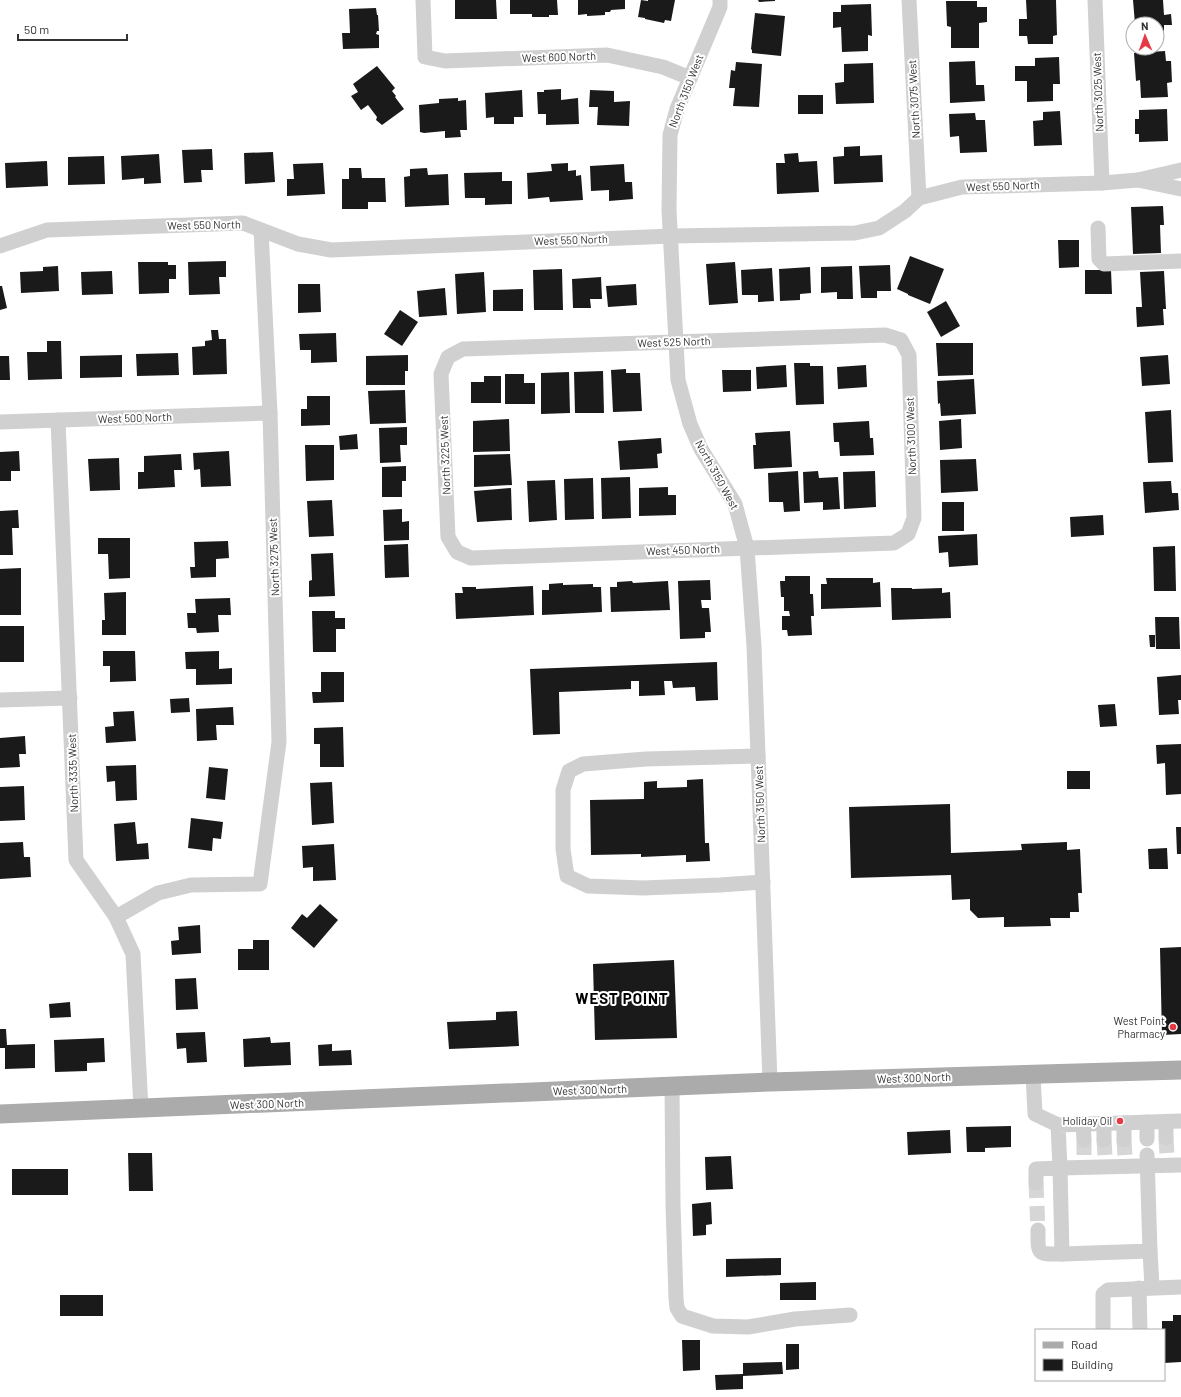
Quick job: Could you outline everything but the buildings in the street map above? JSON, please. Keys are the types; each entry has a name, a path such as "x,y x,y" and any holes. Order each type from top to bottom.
{"main road":[{"name":"West 300 North","path":"0,1114 770,1082 1181,1070"}],"street":[{"name":"West 600 North","path":"423,0 425,57 445,61 607,55 663,67 690,78"},
{"name":"North 3150 West","path":"720,0 720,7 677,109 670,135 670,236 678,380 690,424 701,449 735,504 748,548 754,646 770,1082"},
{"name":"North 3075 West","path":"909,0 919,198"},
{"name":"North 3025 West","path":"1095,0 1102,183"},
{"name":"West 550 North","path":"0,246 47,230 243,223 298,244 331,250 670,236 855,232 878,228 905,212 919,198 962,187 1102,183 1138,180 1181,170"},
{"name":"West 550 North","path":"1138,180 1181,189"},
{"path":"1098,228 1099,259 1104,264 1181,261"},
{"name":"North 3275 West","path":"116,917 158,893 191,885 260,884 279,742 270,413 261,230"},
{"name":"West 525 North","path":"448,357 463,348 885,335 901,340"},
{"name":"North 3100 West","path":"901,340 909,355 914,518 908,534"},
{"name":"North 3225 West","path":"448,357 441,374 448,537 457,552"},
{"name":"West 500 North","path":"0,422 270,413"},
{"name":"North 3335 West","path":"58,420 76,860 116,917 133,954 141,1109"},
{"name":"West 450 North","path":"457,552 471,558 894,543 908,534"},
{"path":"0,700 70,698"},
{"path":"758,756 646,759 583,764 568,771 563,790 563,849 567,876 588,886 643,888 763,882"},
{"path":"1033,1074 1035,1114 1058,1125 1181,1121"},
{"path":"672,1086 672,1204 677,1308 682,1316 713,1326 748,1327 795,1319 850,1315"},
{"path":"1147,1122 1147,1139"},
{"path":"1166,1122 1166,1138"},
{"path":"1124,1123 1124,1140"},
{"path":"1083,1124 1084,1140"},
{"path":"1104,1124 1104,1140"},
{"path":"1058,1125 1062,1254"},
{"path":"1140,1329 1150,1251 1148,1160"},
{"path":"1036,1176 1084,1162 1148,1160 1172,1161"},
{"path":"1038,1230 1038,1248 1040,1252 1044,1254 1150,1251"},
{"path":"1103,1329 1103,1294 1108,1290 1181,1287"}],"tunnel":[{"path":"1166,1138 1167,1155"},
{"path":"1084,1140 1084,1157"},
{"path":"1104,1140 1105,1156"},
{"path":"1124,1140 1125,1156"},
{"path":"1036,1183 1038,1230"}],"place":[{"name":"West Point Pharmacy","path":"1173,1027"},
{"name":"Holiday Oil","path":"1120,1121"}],"district":[{"name":"WEST POINT","path":"622,999"}]}
